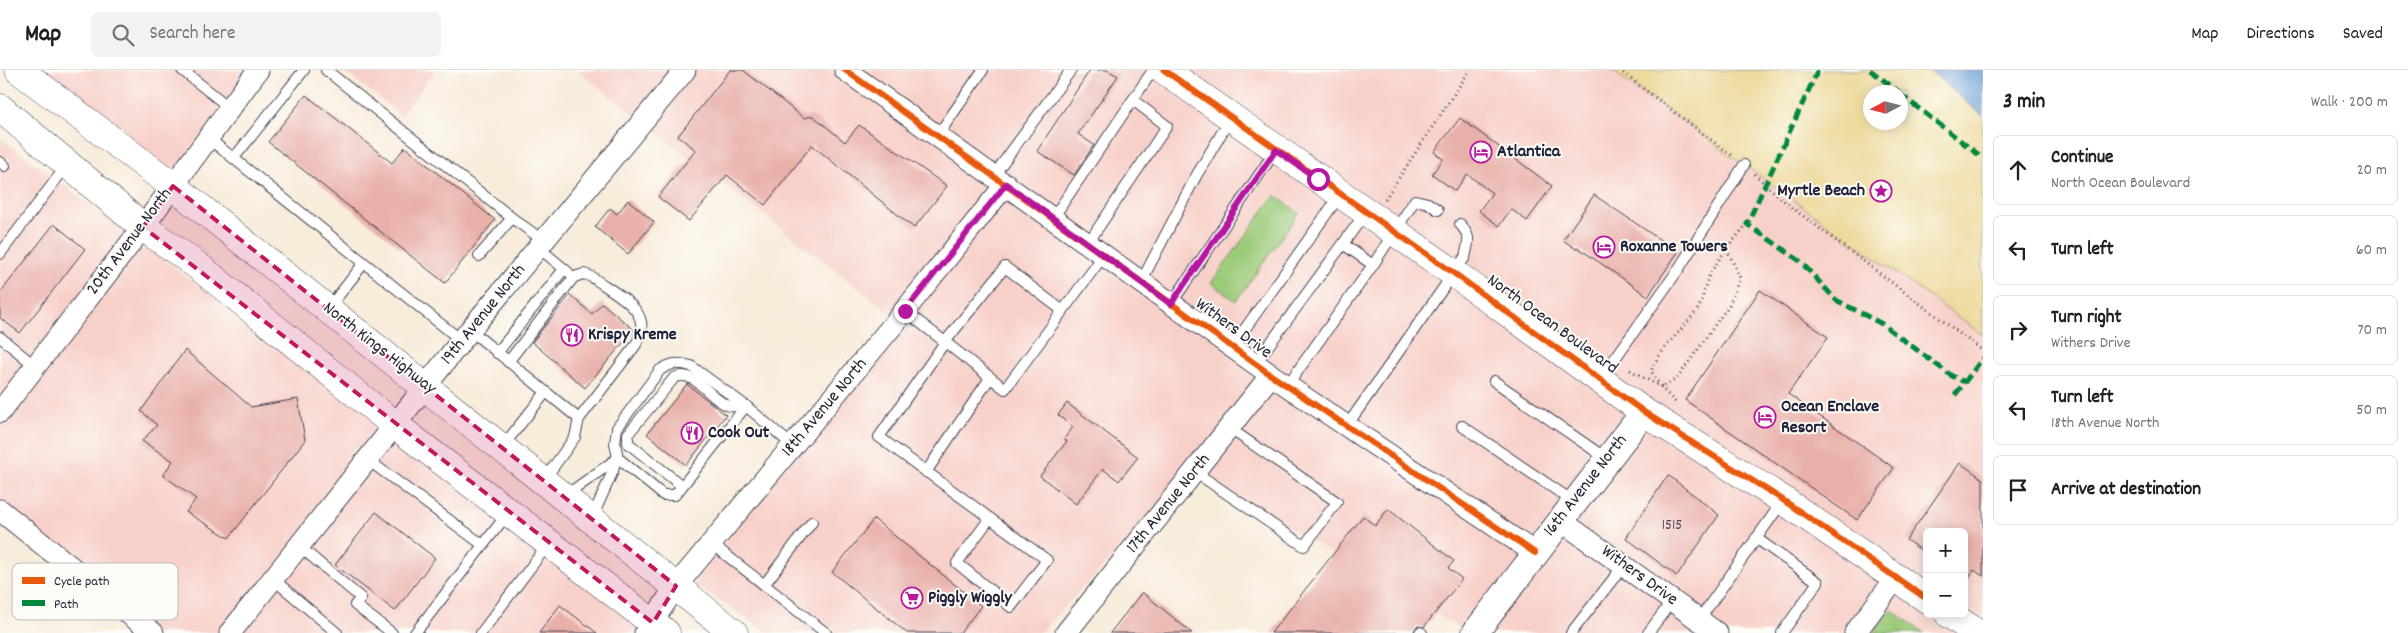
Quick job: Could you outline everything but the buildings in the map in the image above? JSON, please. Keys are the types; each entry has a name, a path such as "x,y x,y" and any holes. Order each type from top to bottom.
{"main road":[{"name":"North Kings Highway","path":"19,70 173,186 734,633"},
{"name":"North Ocean Boulevard","path":"1164,70 1340,194 1375,206 1400,224 1455,274 1606,370 1644,412 1783,500 1923,596"},
{"path":"1,110 60,174 143,227 198,266 395,425 549,542 655,630"},
{"path":"1955,618 1976,633"}],"street":[{"name":"20th Avenue North","path":"0,412 143,227 258,70"},
{"name":"19th Avenue North","path":"230,633 466,335 685,70"},
{"name":"Withers Drive","path":"845,70 1271,375 1535,553"},
{"name":"18th Avenue North","path":"655,630 676,586 905,311 1000,180"},
{"name":"17th Avenue North","path":"1066,633 1271,375"},
{"name":"16th Avenue North","path":"1475,633 1644,412"},
{"path":"0,510 66,563"},
{"name":"Withers Drive","path":"1567,511 1624,565 1717,633"},
{"path":"1855,633 1896,578"},
{"path":"137,620 153,633"}],"lane":[{"path":"182,70 230,108"},
{"path":"234,158 304,70"},
{"path":"326,70 512,218 574,277"},
{"path":"938,135 983,70"},
{"path":"1000,180 1072,70"},
{"path":"1053,218 1153,70"},
{"path":"905,311 1005,389 1063,310 1096,249 1168,126 1133,100"},
{"path":"1141,282 1194,178 1230,118"},
{"path":"208,138 364,263 466,335 497,353 579,419"},
{"path":"1171,304 1276,150"},
{"path":"1606,370 1678,270 1744,165"},
{"path":"0,254 60,174"},
{"path":"1232,347 1340,194"},
{"path":"1271,375 1373,265 1415,200 1428,203 1438,210"},
{"path":"1271,375 1343,244 1375,206"},
{"path":"479,256 512,218"},
{"path":"1346,427 1455,274 1465,257 1469,242 1468,234 1460,224"},
{"path":"1343,244 1373,265"},
{"path":"328,309 364,263"},
{"path":"990,518 957,563 1011,608 1047,560 990,518 878,437 945,342 1005,267 1063,310"},
{"path":"497,353 564,269"},
{"path":"508,362 574,277 584,274 592,277 636,310 643,322 643,334 579,419 575,437 554,488"},
{"path":"0,337 35,366"},
{"path":"591,518 613,471 616,460 615,443 617,428 660,370 670,364 681,362 691,366 746,406 793,446"},
{"path":"682,486 628,443 628,434 674,378 681,375 690,378 726,405 746,406"},
{"path":"926,472 990,378"},
{"path":"1494,381 1608,459"},
{"path":"502,447 546,392"},
{"path":"616,460 663,495 675,495 746,406"},
{"path":"1462,426 1567,511"},
{"path":"1195,472 1304,546 1337,502 1229,428"},
{"path":"368,460 484,545"},
{"path":"554,488 616,460"},
{"path":"1699,620 1783,500"},
{"path":"416,633 509,512"},
{"path":"764,585 812,522"},
{"path":"1756,538 1818,582 1782,633"},
{"path":"481,633 549,542"},
{"path":"712,544 826,633"},
{"path":"300,546 361,598 356,605 392,633"},
{"path":"1571,633 1624,565"},
{"path":"273,579 337,633"},
{"path":"1648,633 1672,601"}],"path":[{"path":"1400,224 1375,206 1470,70"},
{"path":"1619,70 1744,165 1799,212 1983,351"},
{"path":"1678,405 1661,387 1651,371 1658,354 1684,328 1699,307 1710,274 1746,224"},
{"path":"1606,370 1661,387 1677,379 1729,305 1740,278 1727,249"}],"highlighted area":[{"path":"173,186 676,586 653,623 143,227"}],"shaded area":[{"path":"19,70 258,70 173,186"},
{"path":"343,70 435,70 401,115"},
{"path":"577,70 1611,70 1983,335 1983,633 1468,633 1195,472 1039,633 770,633 693,584 898,319"},
{"path":"0,138 666,633 153,633 137,620 178,620 178,563 66,563 0,510"}],"green space":[{"path":"1275,195 1299,213 1236,301 1211,283"},
{"path":"1891,609 1924,633 1874,633"}],"sand":[{"name":"Myrtle Beach","path":"1611,70 1929,70 1983,116 1983,335"}],"water":[{"path":"1929,70 1983,70 1983,116"}],"marked path":[{"path":"1818,70 1747,224 1800,261 1836,300 1882,324 1952,376 1965,382"},
{"path":"1870,70 1890,85"},
{"path":"1908,100 1983,158"},
{"path":"1955,395 1983,358"}],"cycle path":[{"path":"845,70 1271,375 1535,553"},
{"path":"1164,70 1455,274 1644,412 1783,500 1923,596"}],"place":[{"name":"Atlantica","path":"1481,152"},
{"name":"Myrtle Beach","path":"1881,191"},
{"name":"Roxanne Towers","path":"1604,247"},
{"name":"Krispy Kreme","path":"572,335"},
{"name":"Ocean Enclave Resort","path":"1765,417"},
{"name":"Cook Out","path":"692,433"},
{"name":"Piggly Wiggly","path":"912,598"}],"route":[{"path":"905,311 1006,184 1171,304 1276,150 1318,179"}]}
